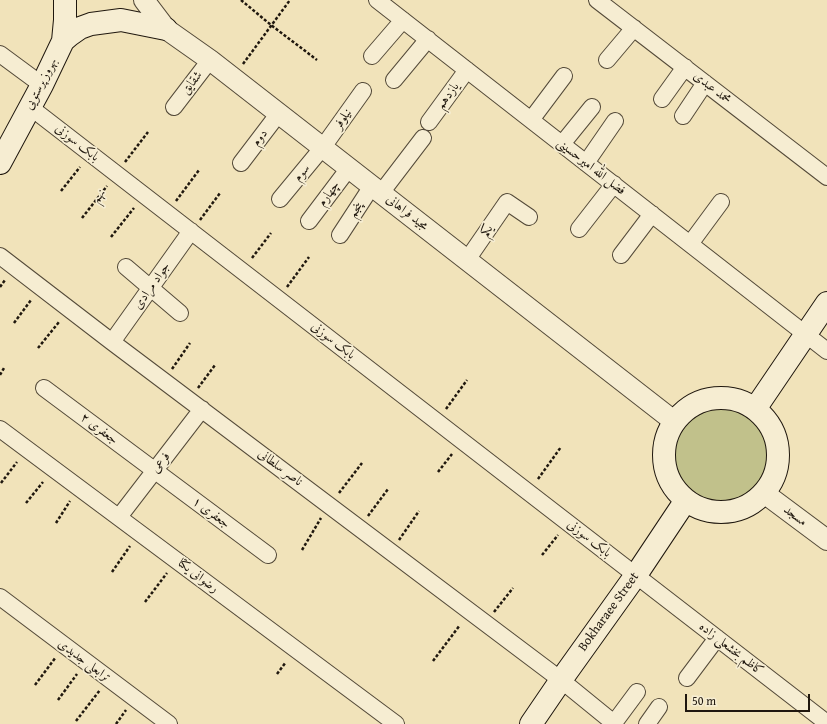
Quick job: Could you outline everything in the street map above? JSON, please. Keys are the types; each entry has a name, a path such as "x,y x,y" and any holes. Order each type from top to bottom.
{"main road":[{"name":"بهروز پرستویی","path":"0,163 63,41 65,0"},
{"path":"63,41 80,28 90,24 121,20 166,29"},
{"path":"755,409 827,303"},
{"path":"727,398 742,402 755,409 764,417 770,427 775,437 778,449 778,461 775,472 771,483 764,493 755,501 732,511 720,512 708,510 696,506 686,500 676,489 669,477 665,463 664,448 668,434 675,422 685,411 698,403 712,399 727,398"},
{"name":"Bokharaee Street","path":"531,724 636,575 686,500"}],"street":[{"name":"مجید فراهانی","path":"144,0 166,29 233,77 675,422"},
{"name":"فضل الله امیرحسینی","path":"377,0 827,351"},
{"name":"محمد عبدی","path":"597,0 827,177"},
{"path":"372,56 403,20"},
{"path":"607,60 634,28"},
{"path":"394,80 428,39"},
{"path":"0,54 42,84"},
{"name":"شقایق","path":"174,107 210,60"},
{"path":"662,99 685,67"},
{"name":"یازدهم","path":"429,122 467,70"},
{"path":"531,120 564,76"},
{"path":"683,116 705,82"},
{"name":"نیلوفر","path":"323,148 363,91"},
{"name":"بابک سوزنی","path":"30,107 636,575"},
{"path":"562,144 592,107"},
{"name":"دوم","path":"241,163 279,113"},
{"path":"586,163 615,122"},
{"name":"پنجم","path":"340,234 377,189 423,138"},
{"name":"سوم","path":"280,199 323,148"},
{"name":"چهارم","path":"309,221 349,168"},
{"path":"579,229 614,184"},
{"name":"یکم","path":"467,260 507,202 529,217"},
{"path":"690,244 721,202"},
{"path":"622,255 652,214"},
{"name":"جواد مرادی","path":"112,342 191,231"},
{"name":"ناصر سلطانی","path":"0,256 561,680 615,724"},
{"path":"126,267 180,313"},
{"name":"جعفری ۲","path":"44,388 155,471"},
{"name":"فرعی","path":"119,517 155,471 196,404"},
{"name":"رضوانی یکتا","path":"0,429 396,724"},
{"name":"جعفری ۱","path":"155,471 268,555"},
{"name":"مسجد","path":"764,493 827,540"},
{"name":"کاظم بخشعلی زاده","path":"636,575 827,723"},
{"name":"ترابعلی جدیدی","path":"0,597 169,724"},
{"path":"687,678 717,638"},
{"path":"615,724 637,692"},
{"path":"647,724 659,707"}],"path":[{"path":"242,0 271,25 317,60"},
{"path":"233,77 290,0"},
{"name":"نهم","path":"82,218 148,132"},
{"path":"61,191 91,154"},
{"path":"167,212 199,170"},
{"path":"191,231 220,193"},
{"path":"111,237 144,195"},
{"path":"243,271 271,233"},
{"path":"278,299 309,257"},
{"path":"14,322 41,287"},
{"path":"38,348 70,309"},
{"path":"164,380 190,343"},
{"path":"196,404 215,365"},
{"path":"0,375 4,368"},
{"path":"437,421 467,380"},
{"path":"438,472 463,441"},
{"path":"528,492 561,447"},
{"path":"1,483 27,449"},
{"path":"302,550 329,505 362,463"},
{"path":"26,503 54,469"},
{"path":"56,523 79,487"},
{"path":"359,528 388,489"},
{"path":"391,552 419,511"},
{"path":"542,555 568,523"},
{"path":"112,572 140,533"},
{"path":"145,602 177,561"},
{"path":"485,623 513,588"},
{"path":"433,660 470,612"},
{"path":"35,685 64,646"},
{"path":"58,700 86,662"},
{"path":"76,721 108,678"}],"green space":[{"path":"713,408 731,408 741,411 749,416 762,429 767,437 770,447 770,465 767,475 756,490 749,496 741,501 731,504 713,504 703,501 695,496 682,483 677,475 674,465 674,447 677,437 682,429 695,416 703,411"}]}
